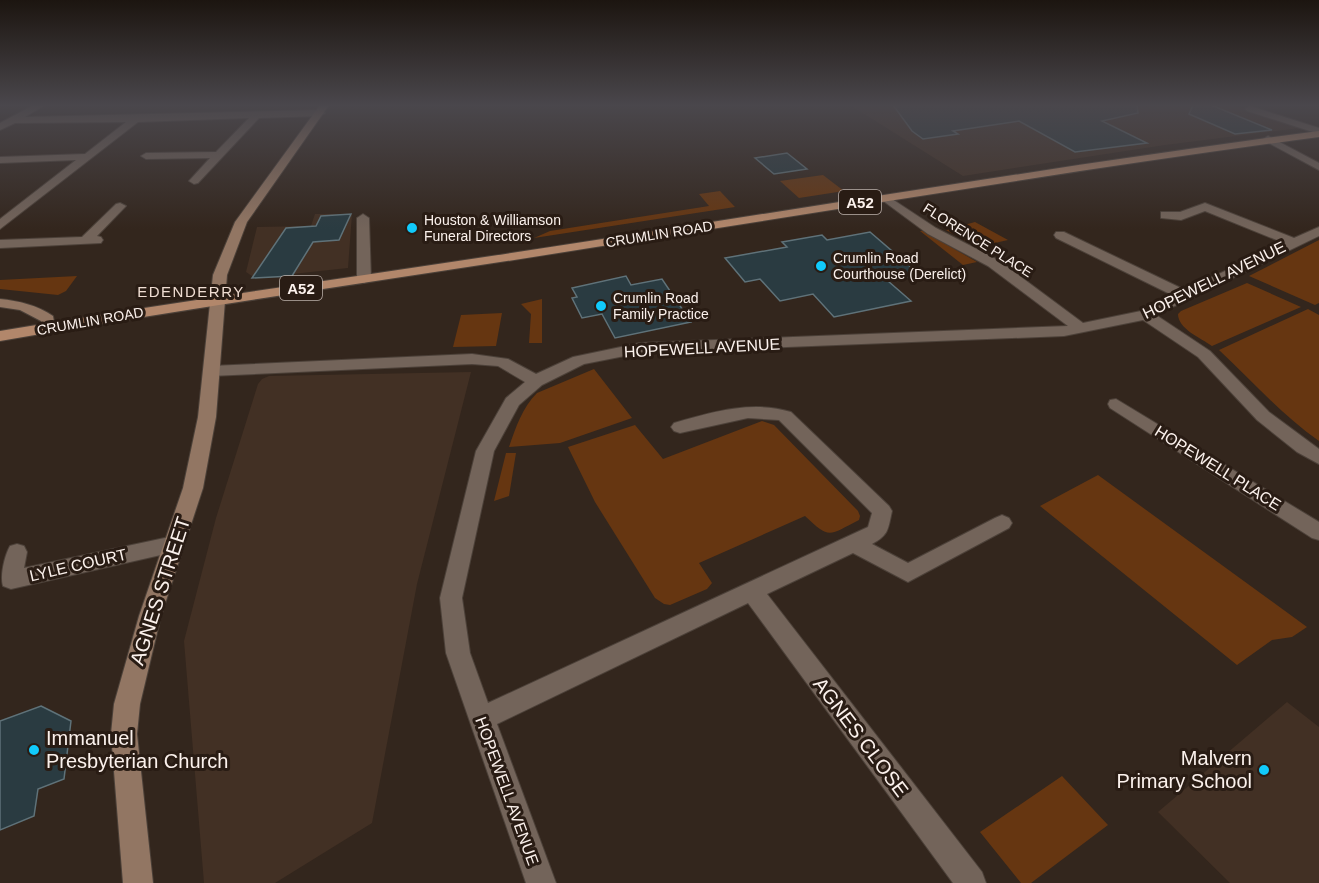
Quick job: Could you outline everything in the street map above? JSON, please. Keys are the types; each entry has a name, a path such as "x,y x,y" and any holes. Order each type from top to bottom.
{"main road":[{"name":"AGNES STREET","path":"138,883 124,734 127,704 146,628 194,488 207,417 224,260 241,222 296,146"},
{"name":"CRUMLIN ROAD","path":"0,336 218,300 1221,146"},
{"path":"0,303 36,310 48,319 48,328"}],"street":[{"path":"0,225 100,146"},
{"path":"194,181 226,146"},
{"path":"1281,146 1319,167"},
{"path":"146,156 218,155"},
{"path":"0,160 86,157"},
{"name":"FLORENCE PLACE","path":"886,198 932,231 993,263 1082,329"},
{"path":"9,204 27,204"},
{"path":"0,244 91,241 120,207"},
{"path":"1165,215 1181,216 1204,207 1292,242"},
{"path":"363,218 364,279"},
{"name":"HOPEWELL AVENUE","path":"541,883 458,653 451,598 485,452 512,402 536,381 579,360 640,348 899,339 1082,329 1145,315 1292,242 1319,231"},
{"path":"1060,235 1184,295"},
{"path":"1145,315 1204,354 1263,416 1319,458"},
{"path":"211,371 472,359 502,362 536,381"},
{"name":"HOPEWELL PLACE","path":"1116,404 1319,532"},
{"path":"481,719 877,532 882,511 785,416 775,411 761,410 680,427"},
{"path":"854,544 908,573 1002,523"},
{"name":"LYLE COURT","path":"17,552 11,580 174,544"},
{"name":"AGNES CLOSE","path":"751,590 971,883"}],"shaded area":[{"path":"916,146 1157,146 963,176"},
{"path":"823,175 844,191 799,198 780,181"},
{"path":"720,191 735,207 534,238 550,231 709,206 699,194"},
{"path":"315,214 352,214 348,268 255,278 246,272 257,227 311,226"},
{"path":"975,222 1008,240 977,247 946,230"},
{"path":"920,231 923,231 977,262 963,265"},
{"path":"1319,240 1319,303 1315,305 1249,276"},
{"path":"77,276 66,291 58,295 0,289 0,280"},
{"path":"1247,283 1301,307 1212,346 1186,329 1179,319 1178,314 1181,311"},
{"path":"542,299 542,343 529,343 531,314 521,304"},
{"path":"1308,309 1319,315 1319,441 1280,409 1219,350"},
{"path":"502,313 496,346 453,347 461,315"},
{"path":"594,369 632,418 560,443 509,447 523,411 537,393"},
{"path":"471,372 417,584 372,823 275,883 204,883 184,641 216,518 258,384 269,376"},
{"path":"762,421 774,425 858,511 859,520 830,533 820,529 805,516 699,563 712,583 707,589 670,605 664,604 655,598 595,502 568,447 635,425 663,459"},
{"path":"506,453 516,453 509,496 494,501"},
{"path":"1098,475 1307,627 1292,637 1272,640 1237,665 1040,506"},
{"name":"Malvern Primary School","path":"1287,702 1319,727 1319,883 1230,883 1158,812"},
{"path":"1062,776 1108,825 1031,883 1021,883 980,832"}],"building":[{"path":"1065,146 1121,146 1075,152"},
{"path":"787,153 807,169 774,174 755,158"},
{"path":"351,214 339,240 313,242 292,276 252,278 286,228 316,226 321,216"},
{"name":"Crumlin Road Courthouse (Derelict)","path":"870,232 920,275 888,281 911,301 834,317 813,294 780,301 760,279 745,282 725,258 787,247 782,242 822,235 827,240"},
{"name":"Crumlin Road Family Practice","path":"626,276 631,285 662,279 691,322 615,338 602,314 582,318 572,298 577,297 572,288"},
{"name":"Immanuel Presbyterian Church","path":"41,706 71,721 64,779 38,789 34,816 0,830 0,721"}],"place":[{"name":"Houston & Williamson Funeral Directors","path":"412,228"},
{"name":"Crumlin Road Courthouse (Derelict)","path":"821,266"},
{"name":"Crumlin Road Family Practice","path":"601,306"},
{"name":"Immanuel Presbyterian Church","path":"34,750"},
{"name":"Malvern Primary School","path":"1264,770"}],"district":[{"name":"EDENDERRY","path":"191,291"}]}
